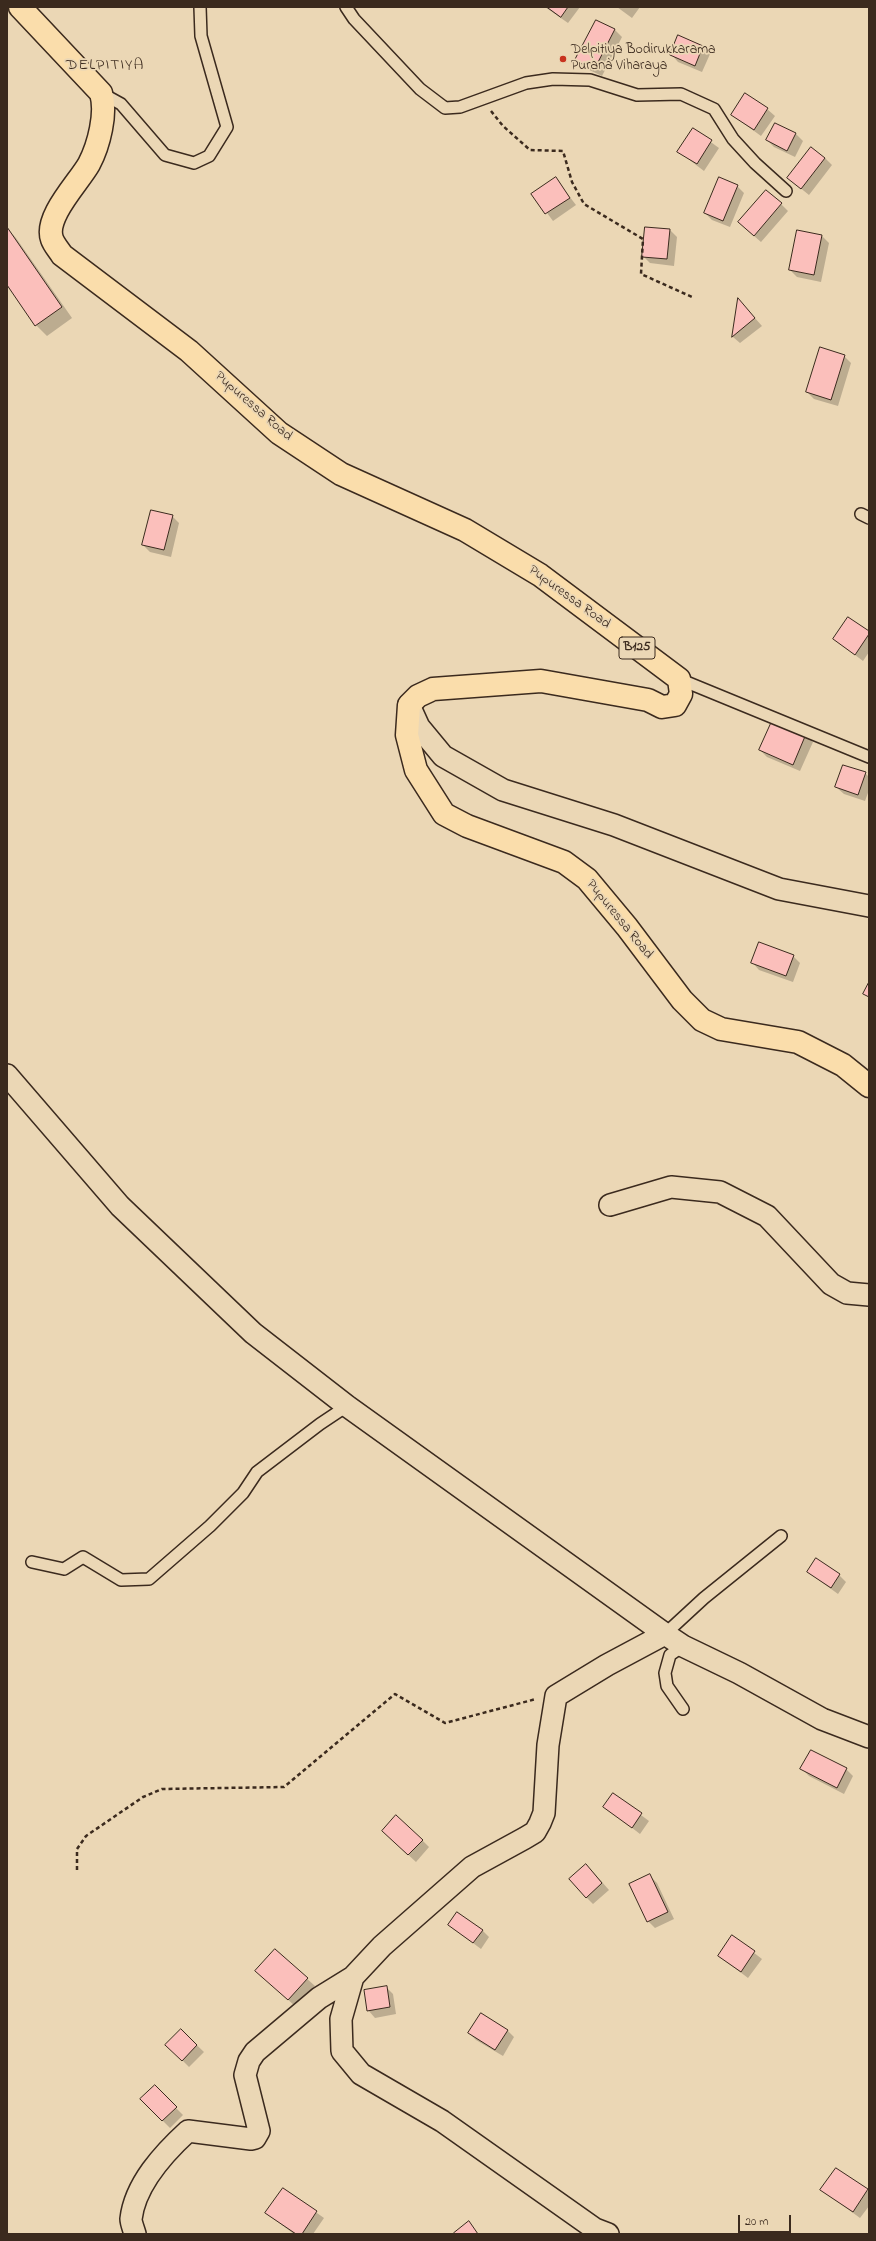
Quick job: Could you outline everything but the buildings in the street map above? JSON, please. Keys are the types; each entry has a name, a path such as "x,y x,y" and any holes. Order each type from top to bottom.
{"main road":[{"path":"20,7 102,93"},
{"name":"Pupuressa Road","path":"102,93 104,115 89,163 63,202 52,224 52,239 62,255 190,351 279,434 340,474 465,530 540,575 679,679"},
{"path":"409,705 418,696 433,689 541,681 648,700 662,707 675,705 681,694 679,679"},
{"name":"Pupuressa Road","path":"409,705 407,735 416,770 444,814 467,826 564,862 587,879 627,927 682,1000 702,1020 721,1029 798,1042 843,1065 869,1086"}],"street":[{"path":"409,705 419,727 443,756 503,790 614,825 779,889 869,906"},
{"path":"7,1075 120,1206 253,1333 347,1406 683,1646 739,1673 822,1718 869,1737"},
{"path":"610,1205 671,1187 720,1192 767,1216 831,1284 847,1293 869,1295"},
{"path":"135,2234 131,2220 142,2185 164,2153 188,2131 251,2139 255,2138 259,2130 245,2075 249,2061 255,2052 319,1998 353,1977 382,1946 472,1866 535,1832 544,1813 548,1746 556,1696 607,1665 665,1634"},
{"path":"353,1977 341,2019 342,2051 361,2074 442,2121 596,2229 608,2234"}],"lane":[{"path":"102,93 121,104 164,155 194,163 209,156 228,127 201,36 200,7"},
{"path":"346,7 354,19 420,89 445,108 460,107 526,83 553,79 590,80 637,95 681,94 714,109 733,139 754,163 786,191"},
{"path":"679,679 869,757"},
{"path":"32,1562 64,1569 83,1557 121,1580 149,1579 210,1526 242,1493 257,1472 320,1424 347,1406"},
{"path":"665,1634 704,1598 781,1536"},
{"path":"683,1646 670,1655 665,1673 667,1686 683,1709"}],"path":[{"path":"482,99 503,126 530,150 563,151 572,182 584,204 643,239 641,274 692,297"},
{"path":"77,1870 76,1849 86,1836 143,1797 162,1789 284,1787 395,1694 445,1723 524,1700 556,1696"}],"place":[{"name":"Delpitiya Bodirukkarama Purana Viharaya","path":"563,59"}],"district":[{"name":"DELPITIYA","path":"105,66"}]}
